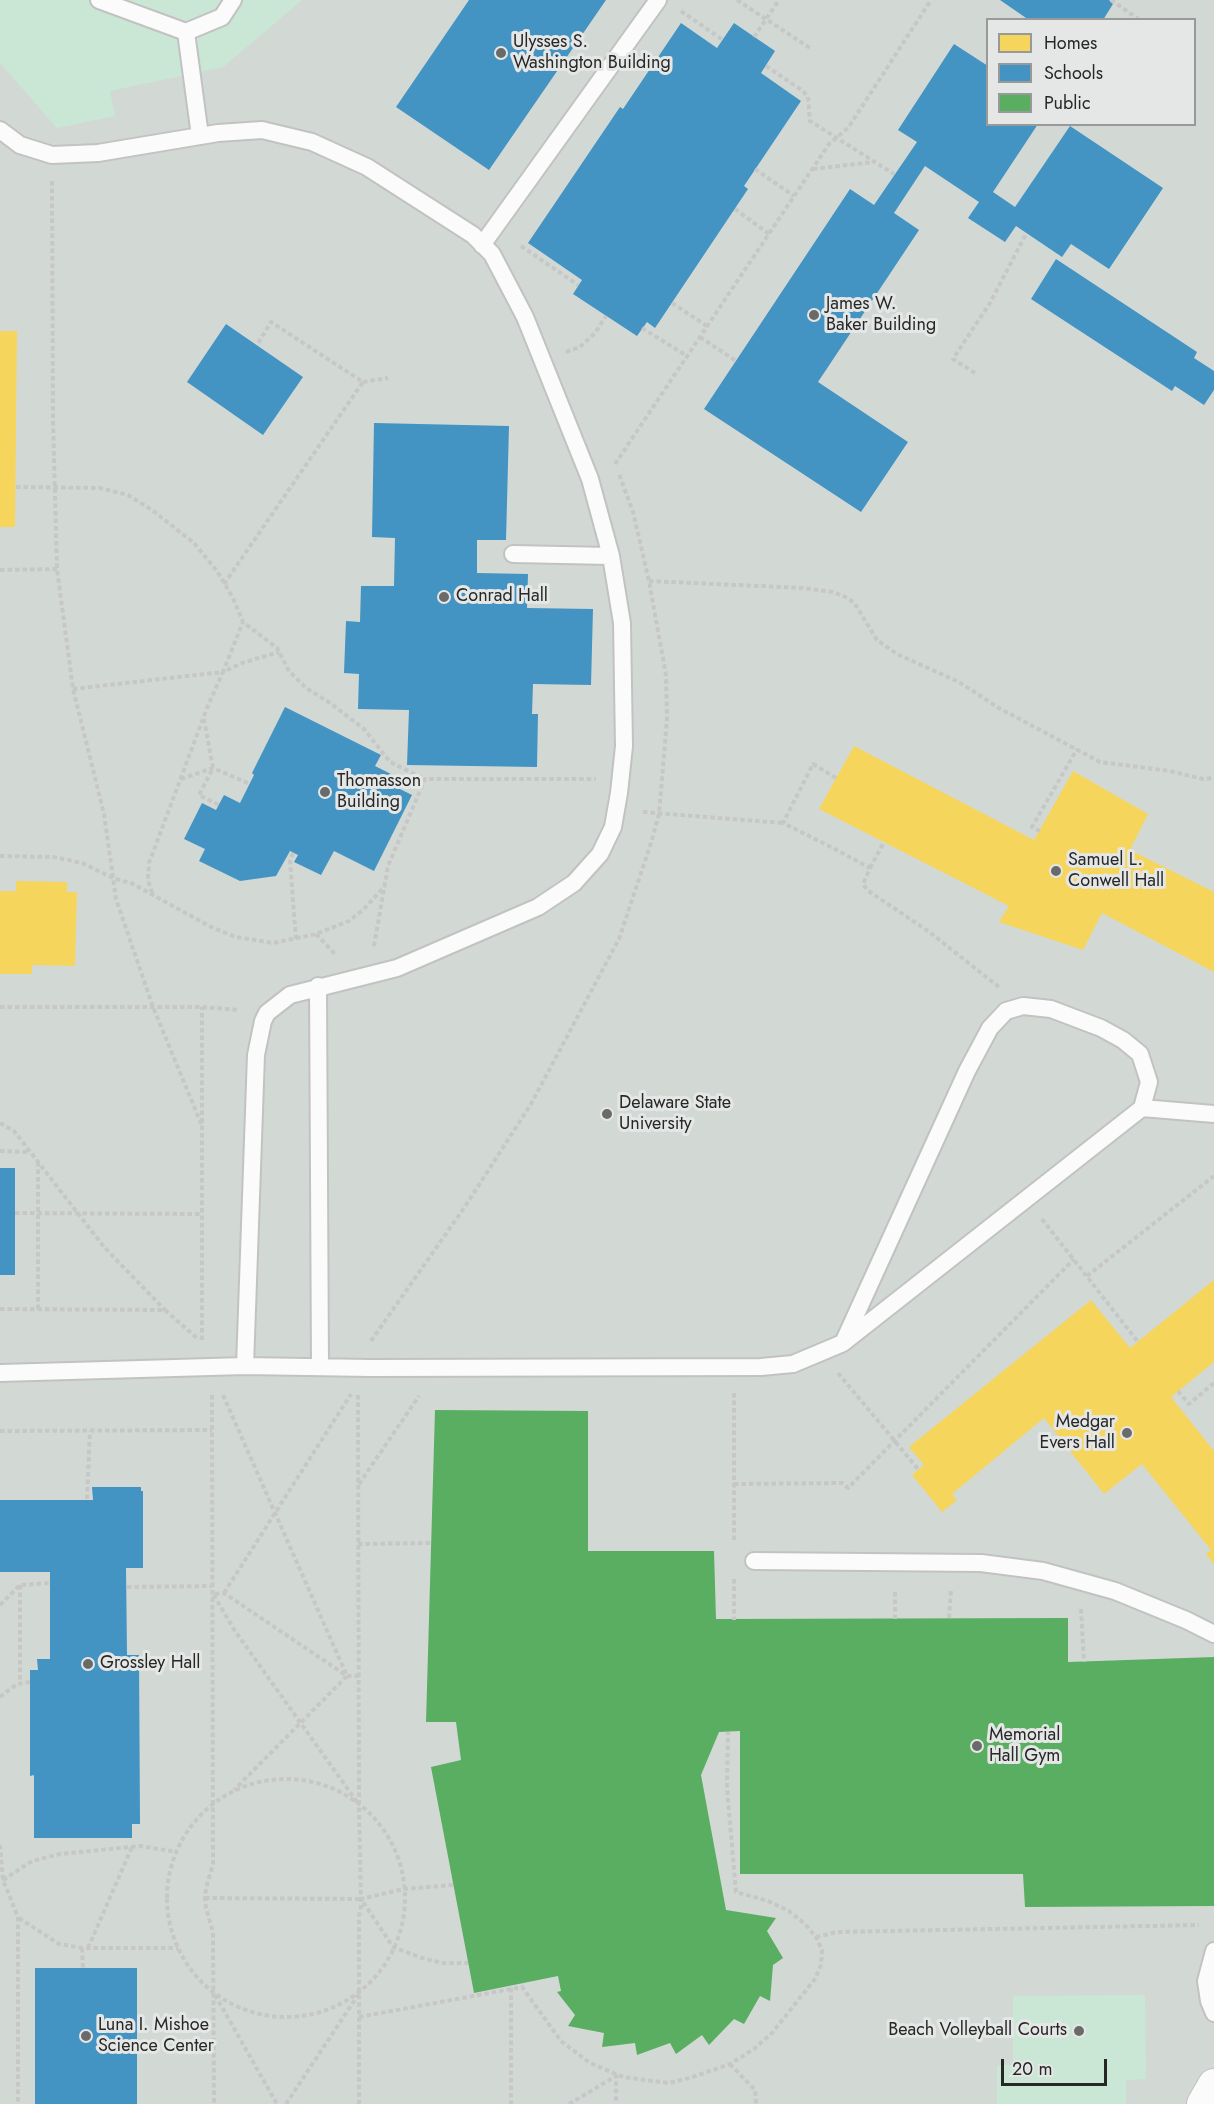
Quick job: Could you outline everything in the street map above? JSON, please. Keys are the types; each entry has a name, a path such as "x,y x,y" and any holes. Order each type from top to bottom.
{"street":[{"path":"1203,2104 1214,2085"}],"lane":[{"path":"99,0 186,32 222,17 233,0"},
{"path":"483,245 658,0"},
{"path":"186,32 200,136"},
{"path":"0,130 20,145 52,155 98,153 200,136 262,130 312,142 367,167 473,235 492,254 525,317 590,479 611,556 622,623 624,746 613,827 600,854 574,883 538,907 398,968 318,986 290,995 267,1013 260,1030 256,1055 245,1366"},
{"path":"513,554 611,556"},
{"path":"318,986 320,1367"},
{"path":"0,1373 245,1366 761,1367 793,1364 843,1343 1142,1108 1149,1082 1140,1054 1123,1040 1101,1028 1051,1010 1023,1006 1006,1011 990,1028 967,1071 843,1343"},
{"path":"1142,1108 1214,1114"},
{"path":"754,1561 981,1563 1043,1571 1115,1591 1214,1634"},
{"path":"1214,1951 1206,1981 1209,2001 1214,2013"}],"path":[{"path":"737,0 810,48"},
{"path":"754,37 779,0"},
{"path":"615,464 829,144 849,128 931,0"},
{"path":"1111,0 1137,18"},
{"path":"674,20 680,11 723,40"},
{"path":"766,66 803,91 808,97 810,121 894,174"},
{"path":"812,169 875,162"},
{"path":"755,169 794,196"},
{"path":"52,180 57,569 74,689 104,814 116,899 153,1007 202,1126"},
{"path":"735,209 769,234"},
{"path":"975,373 953,359 990,303 1026,234"},
{"path":"522,254 523,239"},
{"path":"521,246 579,285"},
{"path":"672,303 707,326"},
{"path":"561,354 580,347 595,333 606,316"},
{"path":"257,345 271,322 363,382 388,378"},
{"path":"642,328 687,356"},
{"path":"700,337 736,361"},
{"path":"224,584 363,382"},
{"path":"370,1342 464,1208 531,1104 619,939 659,814 667,719 666,675 649,581 633,512 610,454"},
{"path":"16,488 100,488 128,495 152,510 194,543 217,571 243,622 279,652 289,671 306,688 364,729 390,762 425,779 620,779"},
{"path":"0,570 57,569"},
{"path":"649,581 803,588 833,592 848,598 855,604 877,640 897,654 959,682 1008,713 1100,762 1170,771 1203,779 1214,778"},
{"path":"152,894 148,880 149,863 243,622"},
{"path":"74,689 223,672 242,663 279,652"},
{"path":"204,718 213,768 199,795 219,806"},
{"path":"1040,831 1032,827 1077,749"},
{"path":"783,823 813,764 836,778"},
{"path":"181,779 213,768 250,784"},
{"path":"373,953 388,866 425,779"},
{"path":"616,808 659,814 783,823 870,868"},
{"path":"884,842 863,884 867,890 928,931 999,988"},
{"path":"293,853 290,861 296,939"},
{"path":"0,856 54,857 82,863 113,878 133,884 211,927 236,937 273,943 316,934 349,921 364,909 385,886"},
{"path":"0,1007 202,1008 267,1013"},
{"path":"0,1123 14,1131 104,1247 165,1310 202,1344 202,1008"},
{"path":"0,1151 31,1152"},
{"path":"38,1161 38,1310"},
{"path":"1087,1276 1214,1176"},
{"path":"1027,1199 1138,1341"},
{"path":"15,1213 202,1214"},
{"path":"734,1484 843,1483 848,1488 1074,1259"},
{"path":"0,1310 165,1310"},
{"path":"821,1352 918,1469"},
{"path":"1178,1391 1189,1404 1214,1383"},
{"path":"734,1388 734,1550"},
{"path":"358,1484 420,1393 410,1393"},
{"path":"224,1593 351,1394"},
{"path":"359,2104 359,1917 361,1899 359,1879 358,1394 369,1394"},
{"path":"212,1395 213,1864 206,1888 206,1908 213,1932 214,2104"},
{"path":"223,1395 347,1676"},
{"path":"0,1431 212,1430"},
{"path":"87,1499 90,1431"},
{"path":"358,1544 431,1543"},
{"path":"734,1572 734,1620"},
{"path":"1080,1581 1084,1662"},
{"path":"0,1605 20,1585 50,1583"},
{"path":"20,1585 20,1683"},
{"path":"127,1587 212,1586"},
{"path":"213,1594 224,1593 347,1676 359,1676"},
{"path":"213,1594 235,1631 359,1805"},
{"path":"232,1792 347,1676"},
{"path":"0,1697 20,1683 30,1682"},
{"path":"359,2017 511,1987 522,1987 561,2041 590,2063 609,2073 635,2080 668,2083 730,2064 754,2049 772,2033 815,1979 821,1965 822,1950 816,1937 805,1924 789,1911 768,1901 736,1892 726,1788 728,1732"},
{"path":"286,2104 360,1992 390,1956 399,1935 404,1912 404,1889 400,1865 392,1843 379,1824 344,1794 322,1785 300,1780 253,1784 232,1792 213,1804 195,1821 177,1852 172,1862 167,1885 167,1908 171,1931 192,1972 227,2003 249,2012 272,2017 295,2017 318,2013 360,1992"},
{"path":"0,1845 1,1879 18,1917 18,2104"},
{"path":"1,1879 32,1862 60,1854 140,1846 177,1852"},
{"path":"88,1948 132,1847"},
{"path":"206,1898 361,1899 404,1889 453,1885"},
{"path":"361,1899 393,1947 442,1963 468,1963"},
{"path":"18,1917 59,1944 82,1948 178,1948"},
{"path":"816,1937 837,1932 1199,1925"},
{"path":"82,1948 83,1968"},
{"path":"511,1987 512,2104"},
{"path":"213,1993 278,2104"},
{"path":"730,2064 755,2090 756,2104"},
{"path":"569,2104 616,2076 616,2104"}],"shaded area":[{"name":"Delaware State University","path":"0,0 1214,0 1214,2104 0,2104"}],"green space":[{"path":"0,0 302,0 223,67 110,91 115,116 57,128 0,63"},
{"name":"Beach Volleyball Courts","path":"1145,1995 1146,2079 1126,2080 1126,2104 997,2104 997,2065 1013,2065 1013,1996"}],"building: Homes":[{"path":"0,331 17,331 15,527 0,527"},
{"name":"Samuel L. Conwell Hall","path":"854,746 1034,840 1073,771 1148,814 1130,850 1214,892 1214,972 1102,913 1083,950 999,922 1009,906 819,809"},
{"path":"16,881 67,882 67,892 77,892 75,966 32,965 32,974 0,974 0,891 16,891"},
{"name":"Medgar Evers Hall","path":"1214,1280 1214,1362 1171,1397 1214,1451 1214,1564 1206,1554 1211,1550 1142,1464 1104,1494 1044,1418 952,1494 957,1500 942,1512 912,1475 924,1465 909,1447 1091,1300 1130,1348"}],"building: Schools":[{"name":"Ulysses S. Washington Building","path":"469,0 606,0 489,170 396,107"},
{"path":"1000,0 1109,0 1113,4 1104,18 1026,18"},
{"path":"681,23 717,48 734,23 775,51 761,73 801,101 744,186 748,189 655,328 647,322 637,336 573,294 582,280 528,243 620,107 623,109"},
{"name":"James W. Baker Building","path":"954,44 986,65 986,126 1037,126 993,192 1015,207 1070,126 1163,188 1109,269 1071,244 1062,257 1016,226 1005,242 968,218 979,202 925,166 894,213 919,230 818,382 908,442 861,512 704,409 850,189 874,205 917,142 898,130"},
{"path":"1056,259 1197,352 1194,358 1214,371 1214,390 1204,405 1175,386 1172,391 1031,299"},
{"path":"226,324 303,377 263,435 187,382"},
{"name":"Conrad Hall","path":"374,423 509,426 506,540 477,540 477,573 528,574 527,608 593,609 591,685 533,684 532,714 538,714 537,767 407,765 409,710 358,709 359,674 344,673 346,621 360,622 361,586 394,586 395,538 372,537"},
{"name":"Thomasson Building","path":"285,707 381,755 375,766 403,780 398,788 412,795 374,871 334,851 321,875 294,862 298,855 290,851 276,876 240,881 199,861 205,849 184,839 202,803 216,810 224,795 240,803 254,775 252,773"},
{"path":"0,1168 15,1168 15,1275 0,1275"},
{"name":"Grossley Hall","path":"92,1487 141,1487 143,1491 143,1568 126,1568 127,1655 139,1655 140,1824 132,1824 132,1838 34,1838 34,1775 30,1776 30,1670 38,1670 37,1659 50,1659 50,1572 0,1572 0,1500 93,1500"},
{"name":"Luna I. Mishoe Science Center","path":"35,1968 137,1968 137,2104 35,2104"}],"building: Public":[{"name":"Memorial Hall Gym","path":"435,1410 588,1411 588,1551 714,1551 716,1619 1068,1618 1068,1662 1214,1657 1214,1906 1025,1907 1023,1874 740,1874 740,1731 719,1732 701,1775 726,1910 776,1918 767,1931 783,1958 773,1965 770,2001 760,1996 744,2024 734,2019 709,2045 702,2035 676,2054 670,2043 637,2055 635,2043 602,2047 604,2033 568,2026 575,2015 557,1992 561,1991 558,1976 474,1993 431,1767 461,1760 456,1722 426,1722"}],"place":[{"name":"Ulysses S. Washington Building","path":"501,53"},
{"name":"James W. Baker Building","path":"814,315"},
{"name":"Conrad Hall","path":"444,597"},
{"name":"Thomasson Building","path":"325,792"},
{"name":"Samuel L. Conwell Hall","path":"1056,871"},
{"name":"Delaware State University","path":"607,1114"},
{"name":"Medgar Evers Hall","path":"1127,1433"},
{"name":"Grossley Hall","path":"88,1664"},
{"name":"Memorial Hall Gym","path":"977,1746"},
{"name":"Beach Volleyball Courts","path":"1079,2031"},
{"name":"Luna I. Mishoe Science Center","path":"86,2036"}]}
